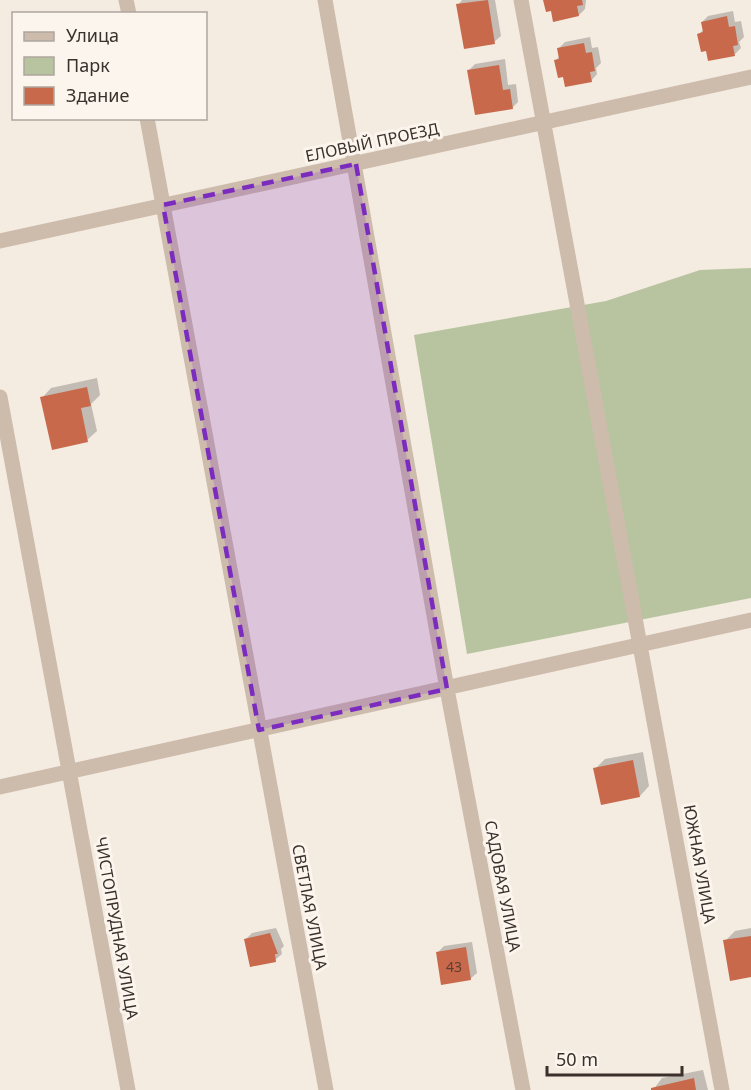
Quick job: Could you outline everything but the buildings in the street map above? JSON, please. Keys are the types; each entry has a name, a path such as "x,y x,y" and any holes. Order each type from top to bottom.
{"street":[{"name":"САДОВАЯ УЛИЦА","path":"325,0 356,164 447,689 523,1090"},
{"name":"ЮЖНАЯ УЛИЦА","path":"521,0 642,644 722,1090"},
{"name":"ЕЛОВЫЙ ПРОЕЗД","path":"0,241 751,77"},
{"name":"СВЕТЛАЯ УЛИЦА","path":"147,120 326,1090"},
{"name":"ЧИСТОПРУДНАЯ УЛИЦА","path":"0,397 128,1090"},
{"path":"0,787 751,620"}],"highlighted area":[{"path":"356,164 447,689 259,730 163,205"}],"green space":[{"path":"751,268 751,598 467,654 414,335 606,301 700,270"}]}
